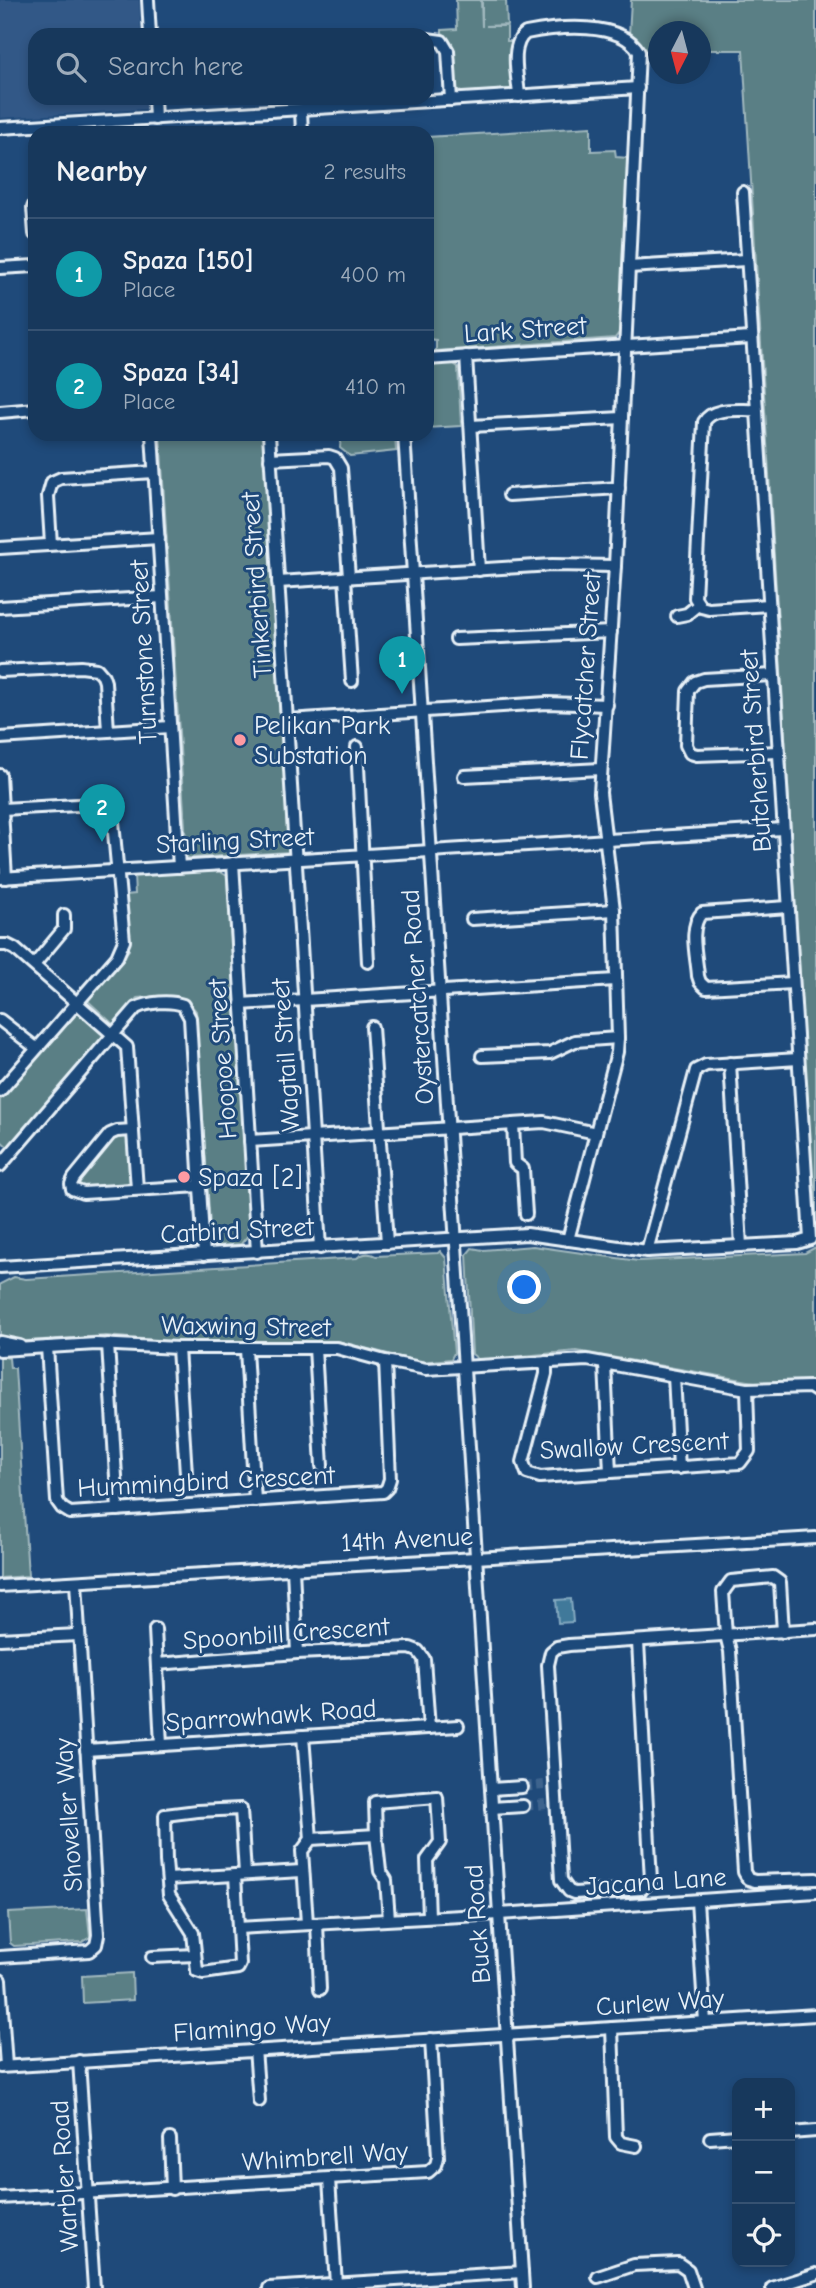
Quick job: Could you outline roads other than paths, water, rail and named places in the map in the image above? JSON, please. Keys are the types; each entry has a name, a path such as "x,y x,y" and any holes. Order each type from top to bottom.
{"street":[{"path":"148,0 150,28"},
{"name":"Flycatcher Street","path":"519,96 517,47 520,37 530,32 595,28 608,31 632,43 637,49 640,61 619,488 601,769 601,811 614,910 618,1038 617,1052 568,1240"},
{"path":"434,40 442,41 448,51 451,100"},
{"path":"434,101 638,88"},
{"path":"154,105 155,119"},
{"path":"34,126 376,105"},
{"path":"301,110 302,126"},
{"path":"0,128 28,126"},
{"name":"Butcherbird Street","path":"743,192 810,1239"},
{"path":"629,267 746,260"},
{"path":"0,268 28,266"},
{"name":"Lark Street","path":"434,358 751,338"},
{"path":"466,356 479,570"},
{"path":"0,412 28,410"},
{"path":"756,410 716,412 706,417 704,422 695,594 698,604 709,609 769,606"},
{"path":"471,426 622,418"},
{"name":"Turnstone Street","path":"152,441 179,867"},
{"name":"Tinkerbird Street","path":"269,441 296,859"},
{"name":"Oystercatcher Road","path":"404,441 478,1557"},
{"path":"270,459 329,456 338,461 341,468 352,681"},
{"path":"51,544 48,496 52,482 61,478 154,472"},
{"path":"509,495 619,488"},
{"path":"0,548 159,538"},
{"path":"278,582 574,564 615,566"},
{"path":"0,607 162,597"},
{"path":"677,616 687,614 698,604"},
{"path":"456,639 611,632"},
{"path":"0,671 91,667 96,669 105,682 108,731"},
{"path":"773,675 704,679 695,682 688,691 686,744 690,753 697,755 778,751"},
{"path":"288,720 573,702 607,705"},
{"path":"0,738 170,727"},
{"path":"357,747 368,962"},
{"path":"464,776 601,769"},
{"path":"0,775 3,878"},
{"path":"0,1091 123,947 123,913 114,820 109,808 97,804 1,807"},
{"name":"Starling Street","path":"3,878 783,829"},
{"name":"Wagtail Street","path":"296,859 320,1248"},
{"name":"Hoopoe Street","path":"233,863 257,1252"},
{"path":"788,907 702,913 695,926 698,976 701,984 710,988 793,984"},
{"path":"472,919 614,910"},
{"path":"34,965 64,929 64,915"},
{"path":"0,945 11,946 127,1047 137,1189"},
{"path":"241,1004 615,980"},
{"path":"0,1166 4,1150 114,1035 136,1008 143,1004 177,1003 187,1010 204,1255"},
{"path":"0,1020 36,1048"},
{"path":"372,1027 387,1243"},
{"path":"482,1056 551,1053 575,1041 618,1038"},
{"path":"647,1251 696,1070 706,1065 798,1059"},
{"path":"730,1063 741,1246"},
{"path":"250,1141 544,1122 596,1133"},
{"path":"513,1124 516,1163 523,1169 526,1214"},
{"path":"133,1130 110,1134 71,1184 74,1191 83,1193 200,1186"},
{"name":"Catbird Street","path":"0,1267 527,1234 647,1251 797,1243 810,1239"},
{"name":"Catbird Street","path":"0,1274 22,1265"},
{"name":"Waxwing Street","path":"0,1342 26,1348"},
{"path":"108,1345 118,1510"},
{"name":"Waxwing Street","path":"0,1350 108,1345 315,1348 345,1350 426,1369 587,1360 747,1389 810,1387 816,1391"},
{"name":"Hummingbird Crescent","path":"47,1347 59,1505 70,1513 376,1494 387,1488 390,1479 385,1361"},
{"path":"177,1348 186,1474"},
{"path":"315,1348 322,1466"},
{"path":"246,1349 255,1502"},
{"name":"Swallow Crescent","path":"545,1363 546,1374 524,1457 525,1470 540,1477 734,1465 744,1460 749,1451 747,1389"},
{"path":"605,1364 610,1472"},
{"path":"674,1376 679,1468"},
{"name":"14th Avenue","path":"0,1587 816,1538"},
{"name":"Buck Road","path":"478,1557 523,2288"},
{"path":"293,1568 297,1653"},
{"path":"783,1632 780,1582 773,1577 731,1581 725,1586 722,1596 730,1651 744,1872 748,1879 755,1881 816,1879"},
{"name":"Shoveller Way","path":"0,1957 81,1953 93,1948 97,1941 76,1583"},
{"path":"155,1629 157,1664"},
{"path":"638,1642 652,1867 649,1884 637,1890 582,1894 569,1891 561,1880 551,1804 548,1665 551,1652 557,1647 569,1645 816,1629"},
{"path":"0,1639 78,1635"},
{"name":"Spoonbill Crescent","path":"161,1745 157,1664 297,1653 410,1648 418,1651 425,1664 429,1728"},
{"name":"Sparrowhawk Road","path":"86,1750 458,1726"},
{"path":"303,1736 312,1839 302,1851 302,1871 320,1989"},
{"path":"491,1789 522,1787"},
{"path":"388,1919 386,1880 380,1871 376,1835 375,1802 437,1797 439,1845 427,1860 429,1917"},
{"path":"492,1808 523,1806"},
{"path":"240,1808 240,1875 240,1964 238,1968 203,1973 197,1971 193,1933 171,1899 164,1818 166,1814 240,1808"},
{"path":"312,1839 376,1835"},
{"path":"168,1879 302,1871"},
{"name":"Jacana Lane","path":"238,1928 499,1914 816,1892"},
{"path":"697,1901 705,2022"},
{"path":"152,1957 195,1955"},
{"path":"0,1980 3,2066"},
{"name":"Curlew Way","path":"507,2035 816,2015"},
{"path":"612,2028 616,2137 621,2143 636,2146"},
{"name":"Flamingo Way","path":"3,2066 507,2035"},
{"name":"Whimbrell Way","path":"0,2198 415,2174 433,2170 438,2157 431,2039"},
{"path":"256,2049 258,2101"},
{"name":"Warbler Road","path":"79,2061 94,2288"},
{"path":"795,2133 816,2132"},
{"path":"710,2138 732,2136"},
{"path":"170,2139 172,2189"},
{"path":"329,2179 336,2284"},
{"path":"598,2277 634,2265 678,2263 688,2270 694,2288"},
{"path":"269,2288 522,2272"},
{"path":"772,2288 816,2274"}],"tunnel":[{"path":"522,1787 544,1785"},
{"path":"523,1806 546,1804"}],"place":[{"name":"Spaza [150]","path":"402,694"},
{"name":"Pelikan Park Substation","path":"240,740"},
{"name":"Spaza [34]","path":"102,842"},
{"name":"Spaza [2]","path":"184,1177"}]}
